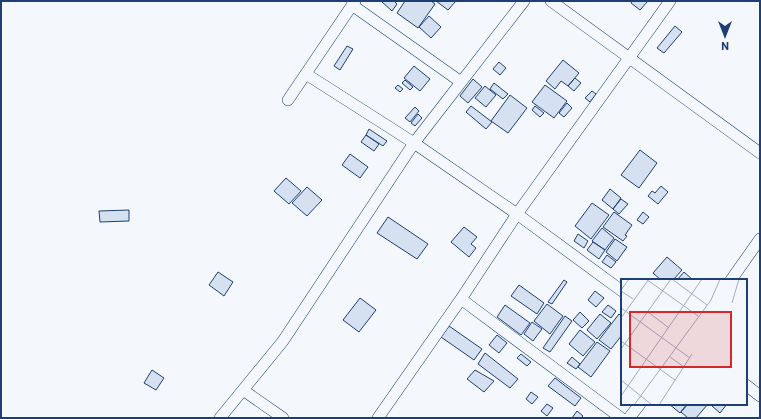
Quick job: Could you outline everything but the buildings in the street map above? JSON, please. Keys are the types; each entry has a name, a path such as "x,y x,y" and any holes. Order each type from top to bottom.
{"street":[{"path":"220,418 283,341 414,143 524,1"},
{"path":"551,1 760,153"},
{"path":"378,418 461,299 517,214 670,1"},
{"path":"288,100 353,3 461,82"},
{"path":"306,74 414,143 517,214 621,290"},
{"path":"732,279 760,239"},
{"path":"461,299 621,418"},
{"path":"747,386 760,396"},
{"path":"243,390 283,418"},
{"path":"629,418 639,405"}]}
